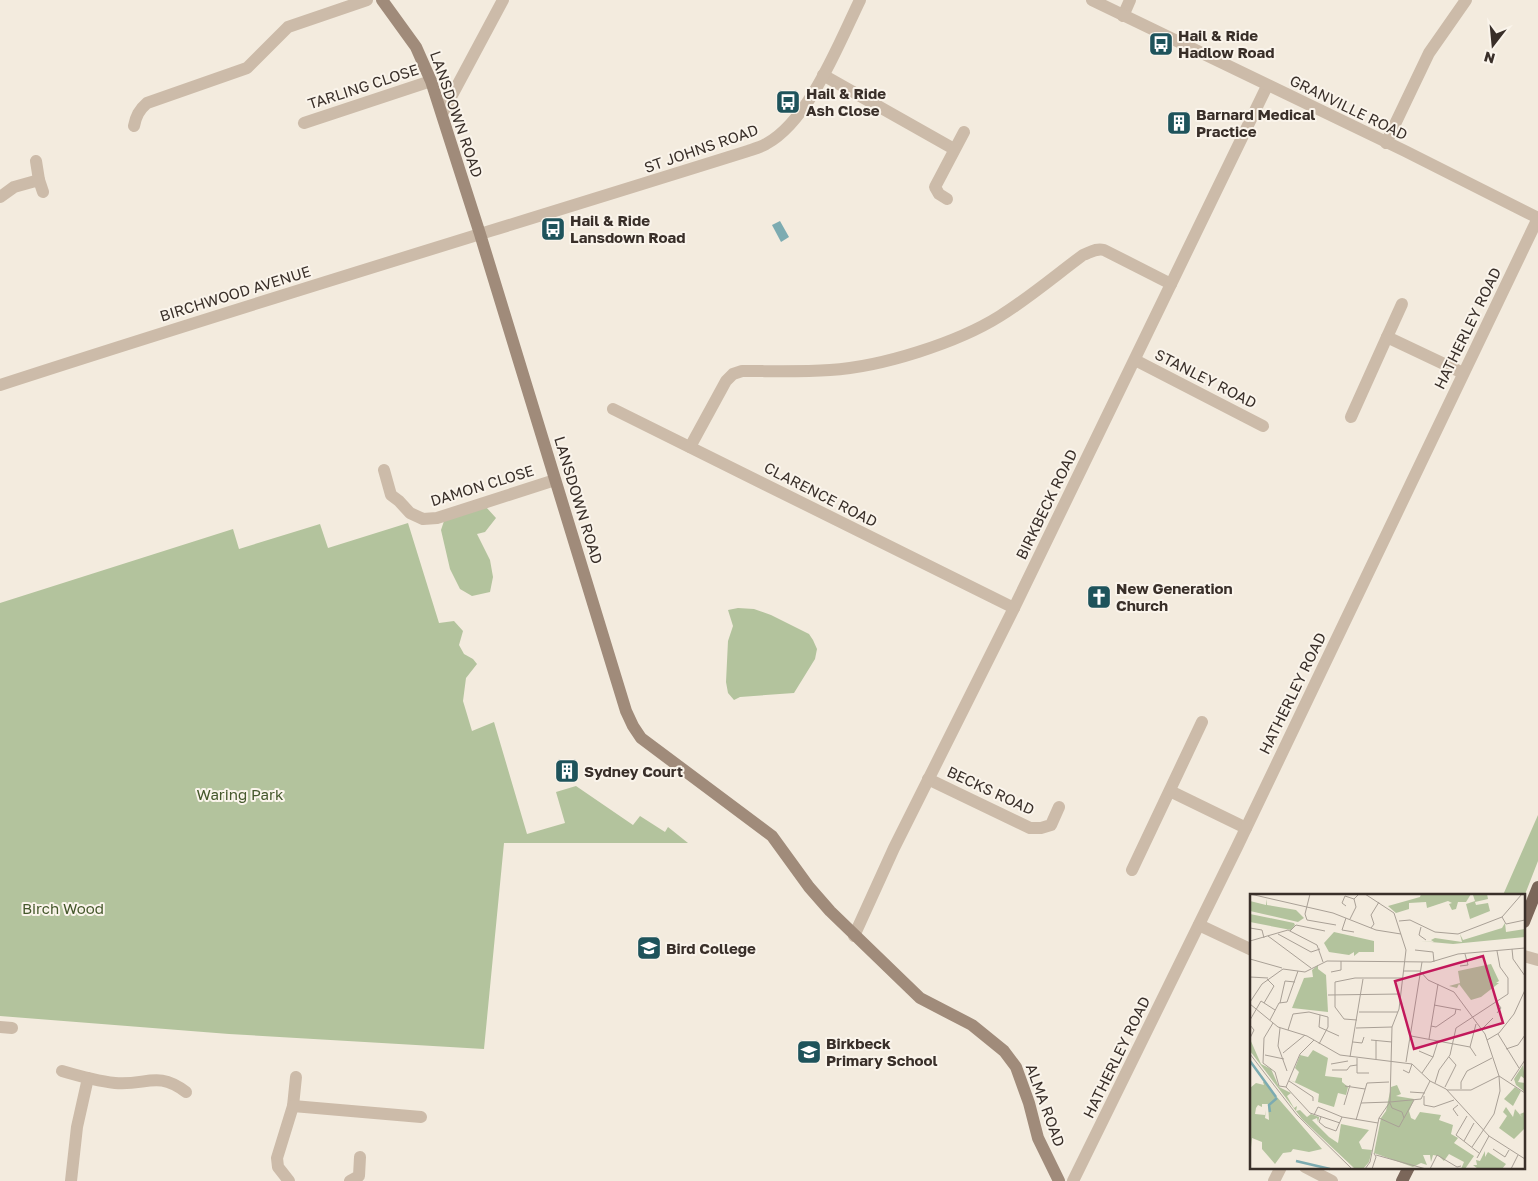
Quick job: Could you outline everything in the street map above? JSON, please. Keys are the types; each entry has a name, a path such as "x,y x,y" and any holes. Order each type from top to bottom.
{"main road":[{"path":"1526,917 1538,887"},
{"path":"1402,1181 1408,1168"}],"street":[{"path":"134,126 140,109 147,103 247,68 288,27 367,0"},
{"name":"LANSDOWN ROAD","path":"382,0 416,47 432,81 626,712 633,726 641,738 772,836 810,887 854,936"},
{"path":"442,114 503,0"},
{"name":"ST JOHNS ROAD","path":"480,234 766,144 779,135 792,122 823,75 860,0"},
{"name":"GRANVILLE ROAD","path":"1092,0 1538,218"},
{"path":"1123,16 1130,0"},
{"path":"1386,143 1428,53 1466,0"},
{"path":"823,75 954,149"},
{"name":"TARLING CLOSE","path":"304,123 432,81"},
{"name":"BIRKBECK ROAD","path":"854,936 894,848 1014,608 1267,86"},
{"path":"947,199 939,194 935,187 964,132"},
{"path":"0,197 14,187 41,186 36,161"},
{"name":"HATHERLEY ROAD","path":"1073,1181 1246,828 1538,218"},
{"name":"BIRCHWOOD AVENUE","path":"1,381 480,234"},
{"path":"690,447 726,381 734,374 742,371 831,370 871,364 930,348 980,327 1000,316 1083,255 1093,250 1104,250 1171,284"},
{"path":"1351,417 1402,304"},
{"path":"1387,337 1463,373"},
{"name":"STANLEY ROAD","path":"1134,360 1263,426"},
{"name":"CLARENCE ROAD","path":"613,409 1014,608"},
{"name":"DAMON CLOSE","path":"384,470 391,495 410,513 423,519 437,518 555,480"},
{"path":"1132,870 1202,722"},
{"name":"BECKS ROAD","path":"928,779 1030,828 1041,828 1050,825 1059,807"},
{"path":"1170,791 1246,828"},
{"path":"1199,925 1250,949"},
{"name":"ALMA ROAD","path":"854,936 920,998 972,1025 1004,1051 1016,1067 1029,1103 1038,1138 1059,1181"},
{"path":"62,1070 88,1078 116,1083 135,1083 159,1079 175,1084 186,1092"},
{"path":"289,1181 278,1167 277,1158 293,1106 296,1077"},
{"path":"70,1181 77,1127 88,1078"},
{"path":"293,1106 421,1117"},
{"path":"350,1181 359,1176 360,1157"},
{"path":"1274,1181 1280,1168"},
{"path":"1307,1168 1332,1181"}],"green space":[{"path":"486,507 496,518 485,532 477,534 490,560 493,577 490,592 472,596 460,589 450,569 441,530 444,521"},
{"name":"Waring Park","path":"408,523 439,623 454,621 463,631 459,645 464,654 473,659 477,664 466,678 463,701 472,731 494,722 527,834 565,823 556,792 576,786 633,825 640,816 665,832 668,827 688,843 504,843 484,1049 229,1034 0,1016 0,603 233,529 239,549 320,524 328,548"},
{"path":"738,608 754,609 771,615 809,634 813,640 817,649 815,659 794,693 740,697 734,700 728,693 726,682 728,641 733,626 728,610"},
{"path":"1538,815 1538,861 1525,894 1503,894"}],"water":[{"path":"780,221 789,237 781,242 772,225"}],"place":[{"name":"Hail & Ride Hadlow Road","path":"1161,44"},
{"name":"Hail & Ride Ash Close","path":"788,102"},
{"name":"Barnard Medical Practice","path":"1179,123"},
{"name":"Hail & Ride Lansdown Road","path":"553,229"},
{"name":"New Generation Church","path":"1099,597"},
{"name":"Sydney Court","path":"567,771"},
{"name":"Bird College","path":"649,948"},
{"name":"Birkbeck Primary School","path":"809,1052"}],"park label":[{"name":"Birch Wood","path":"63,908"}]}
